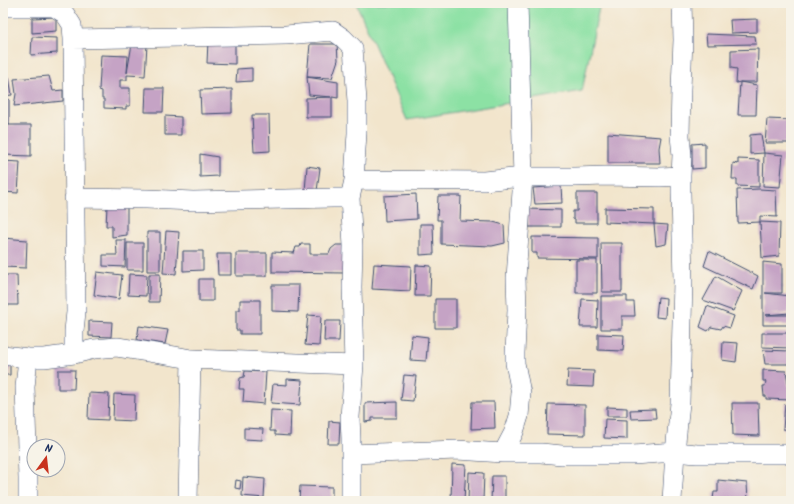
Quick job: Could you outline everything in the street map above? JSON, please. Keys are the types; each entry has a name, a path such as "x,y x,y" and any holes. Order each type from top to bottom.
{"street":[{"path":"72,3 76,312 74,354"},
{"path":"503,453 514,432 519,416 521,393 515,363 517,310 516,278 523,177 518,3"},
{"path":"672,501 680,403 683,281 681,193 682,155 680,136 683,40 682,3"},
{"path":"3,7 54,7 65,14 73,32"},
{"path":"73,32 286,35 333,31 353,48 358,133 354,180 350,198 354,365 350,417 351,501"},
{"path":"354,180 484,181 523,177 681,176"},
{"path":"74,198 193,201 350,198"},
{"path":"3,355 44,358 74,354 94,349 117,347 191,359 354,365"},
{"path":"28,358 25,387 28,501"},
{"path":"188,501 191,359"},
{"path":"351,454 457,450 562,455 633,455 675,452 697,454 791,454"}],"green space":[{"path":"356,3 600,3 582,91 407,120"}],"building":[{"path":"56,17 56,31 32,33 32,18"},
{"path":"757,19 757,32 731,33 730,20"},
{"path":"706,34 755,36 756,44 707,45"},
{"path":"32,37 57,38 57,53 31,55"},
{"path":"208,41 235,42 235,64 207,63"},
{"path":"132,44 147,45 145,76 127,75 127,80 120,80 120,88 130,88 130,106 126,106 126,109 104,108 102,91 99,90 101,55 128,56 127,73"},
{"path":"310,44 337,44 338,60 332,78 307,77"},
{"path":"758,49 757,82 736,83 737,69 731,68 731,50"},
{"path":"252,68 252,81 236,82 237,69"},
{"path":"49,76 53,91 63,90 63,101 14,106 16,94 14,79"},
{"path":"3,77 9,77 12,95 3,96"},
{"path":"307,77 338,82 338,98 332,97 332,117 306,117 306,98 331,97 309,95"},
{"path":"740,82 757,85 756,115 738,115"},
{"path":"146,88 164,88 163,112 145,112"},
{"path":"232,89 232,113 201,114 200,90"},
{"path":"3,99 9,99 9,125 3,123"},
{"path":"252,115 269,115 270,151 254,152"},
{"path":"165,116 181,117 181,135 165,135"},
{"path":"767,119 791,120 791,143 765,143"},
{"path":"3,125 31,125 31,156 3,155"},
{"path":"608,133 661,137 659,148 660,163 608,163"},
{"path":"761,134 764,153 750,154 750,135"},
{"path":"705,143 705,168 692,169 692,144"},
{"path":"764,153 783,155 780,187 763,186"},
{"path":"200,154 218,157 218,176 200,177"},
{"path":"738,159 759,160 759,187 737,186 737,179 732,179 733,163 738,164"},
{"path":"3,161 20,162 18,193 3,192"},
{"path":"307,166 320,168 317,191 305,191"},
{"path":"561,186 562,203 535,204 533,188"},
{"path":"737,190 776,190 777,217 760,216 760,222 738,223"},
{"path":"577,193 597,193 597,223 575,223 575,220 573,219 573,211 577,211"},
{"path":"416,194 417,219 385,221 384,196"},
{"path":"438,196 461,196 460,221 493,222 504,225 505,243 492,246 441,244 441,220 437,220"},
{"path":"107,206 127,206 127,235 112,237 112,226 106,226"},
{"path":"605,208 654,209 654,224 605,222"},
{"path":"527,209 561,210 561,227 529,227"},
{"path":"760,222 780,223 779,256 762,258"},
{"path":"420,224 433,224 434,254 420,255"},
{"path":"654,224 668,225 666,244 656,246"},
{"path":"166,231 179,232 176,274 163,273"},
{"path":"147,232 160,232 160,271 147,271"},
{"path":"532,237 598,238 598,259 537,258 537,253 532,253"},
{"path":"3,238 27,240 26,268 3,267"},
{"path":"116,240 126,240 125,267 103,266 103,255 117,255"},
{"path":"127,243 143,243 143,270 127,270"},
{"path":"601,243 622,243 622,292 602,292"},
{"path":"301,244 310,244 310,254 329,254 331,249 336,245 345,245 345,273 272,272 272,252 294,253 296,247 300,247"},
{"path":"183,251 203,251 203,270 183,271"},
{"path":"709,251 758,276 753,289 704,266"},
{"path":"236,253 267,253 267,276 236,276"},
{"path":"217,254 231,254 231,275 218,275"},
{"path":"576,260 597,260 597,293 576,293"},
{"path":"763,262 782,264 782,293 765,293 790,296 789,313 766,315 791,315 790,325 763,325"},
{"path":"374,264 411,266 410,291 372,289"},
{"path":"416,265 431,266 430,296 415,296"},
{"path":"97,272 122,275 119,299 94,295"},
{"path":"129,274 147,275 146,296 128,295"},
{"path":"149,274 160,274 159,302 149,302"},
{"path":"3,275 17,275 18,305 3,305"},
{"path":"716,276 742,291 733,311 703,300"},
{"path":"199,279 213,279 213,301 199,301"},
{"path":"272,285 299,285 298,312 272,311"},
{"path":"601,296 627,296 627,302 634,302 635,316 622,316 622,329 601,329"},
{"path":"658,297 666,298 665,318 656,317"},
{"path":"435,299 456,299 456,328 435,328"},
{"path":"582,299 598,300 597,327 580,327"},
{"path":"240,300 260,300 260,334 240,334 240,330 236,330 236,310 240,310"},
{"path":"707,306 734,316 730,328 723,326 721,329 711,327 708,331 700,327"},
{"path":"308,315 321,316 319,346 305,345"},
{"path":"89,321 112,322 111,337 89,336"},
{"path":"325,321 340,321 339,341 324,341"},
{"path":"139,326 168,330 165,344 137,340"},
{"path":"762,333 790,333 790,348 762,347"},
{"path":"598,334 624,335 623,351 598,350"},
{"path":"412,335 428,337 426,361 410,360"},
{"path":"723,342 738,343 736,362 722,360"},
{"path":"763,350 791,351 791,364 765,364"},
{"path":"3,361 10,361 10,375 3,375"},
{"path":"58,370 75,370 74,389 58,389"},
{"path":"568,370 594,371 593,387 567,386"},
{"path":"763,370 786,371 791,400 766,399 766,396 764,396 763,386 765,386 766,381 763,381"},
{"path":"245,371 266,372 264,404 243,402 244,389 239,389 240,378 244,377"},
{"path":"404,375 416,376 413,401 401,400"},
{"path":"287,379 302,380 300,405 271,403 273,384 287,385"},
{"path":"89,393 109,394 108,420 88,419"},
{"path":"114,394 135,395 134,421 113,420"},
{"path":"397,402 397,418 372,418 372,421 365,422 365,403"},
{"path":"472,402 494,402 495,428 471,429"},
{"path":"732,403 758,403 759,436 733,435"},
{"path":"548,404 585,405 585,435 547,434"},
{"path":"785,404 791,404 791,430 783,429"},
{"path":"607,407 627,408 627,416 607,416"},
{"path":"655,409 656,418 631,419 630,410"},
{"path":"271,410 291,411 290,436 275,435 275,431 270,431"},
{"path":"605,419 627,420 627,439 604,438"},
{"path":"329,421 340,422 339,444 328,444"},
{"path":"244,428 263,429 262,440 244,439"},
{"path":"452,464 466,465 464,501 451,501"},
{"path":"469,472 484,473 483,501 468,501"},
{"path":"492,476 505,476 505,501 491,501"},
{"path":"243,477 265,479 264,498 242,496"},
{"path":"236,480 241,481 240,489 235,488"},
{"path":"718,480 747,483 748,501 717,501 717,499 713,499 714,492 718,492"},
{"path":"300,486 332,487 332,501 299,501"}]}
